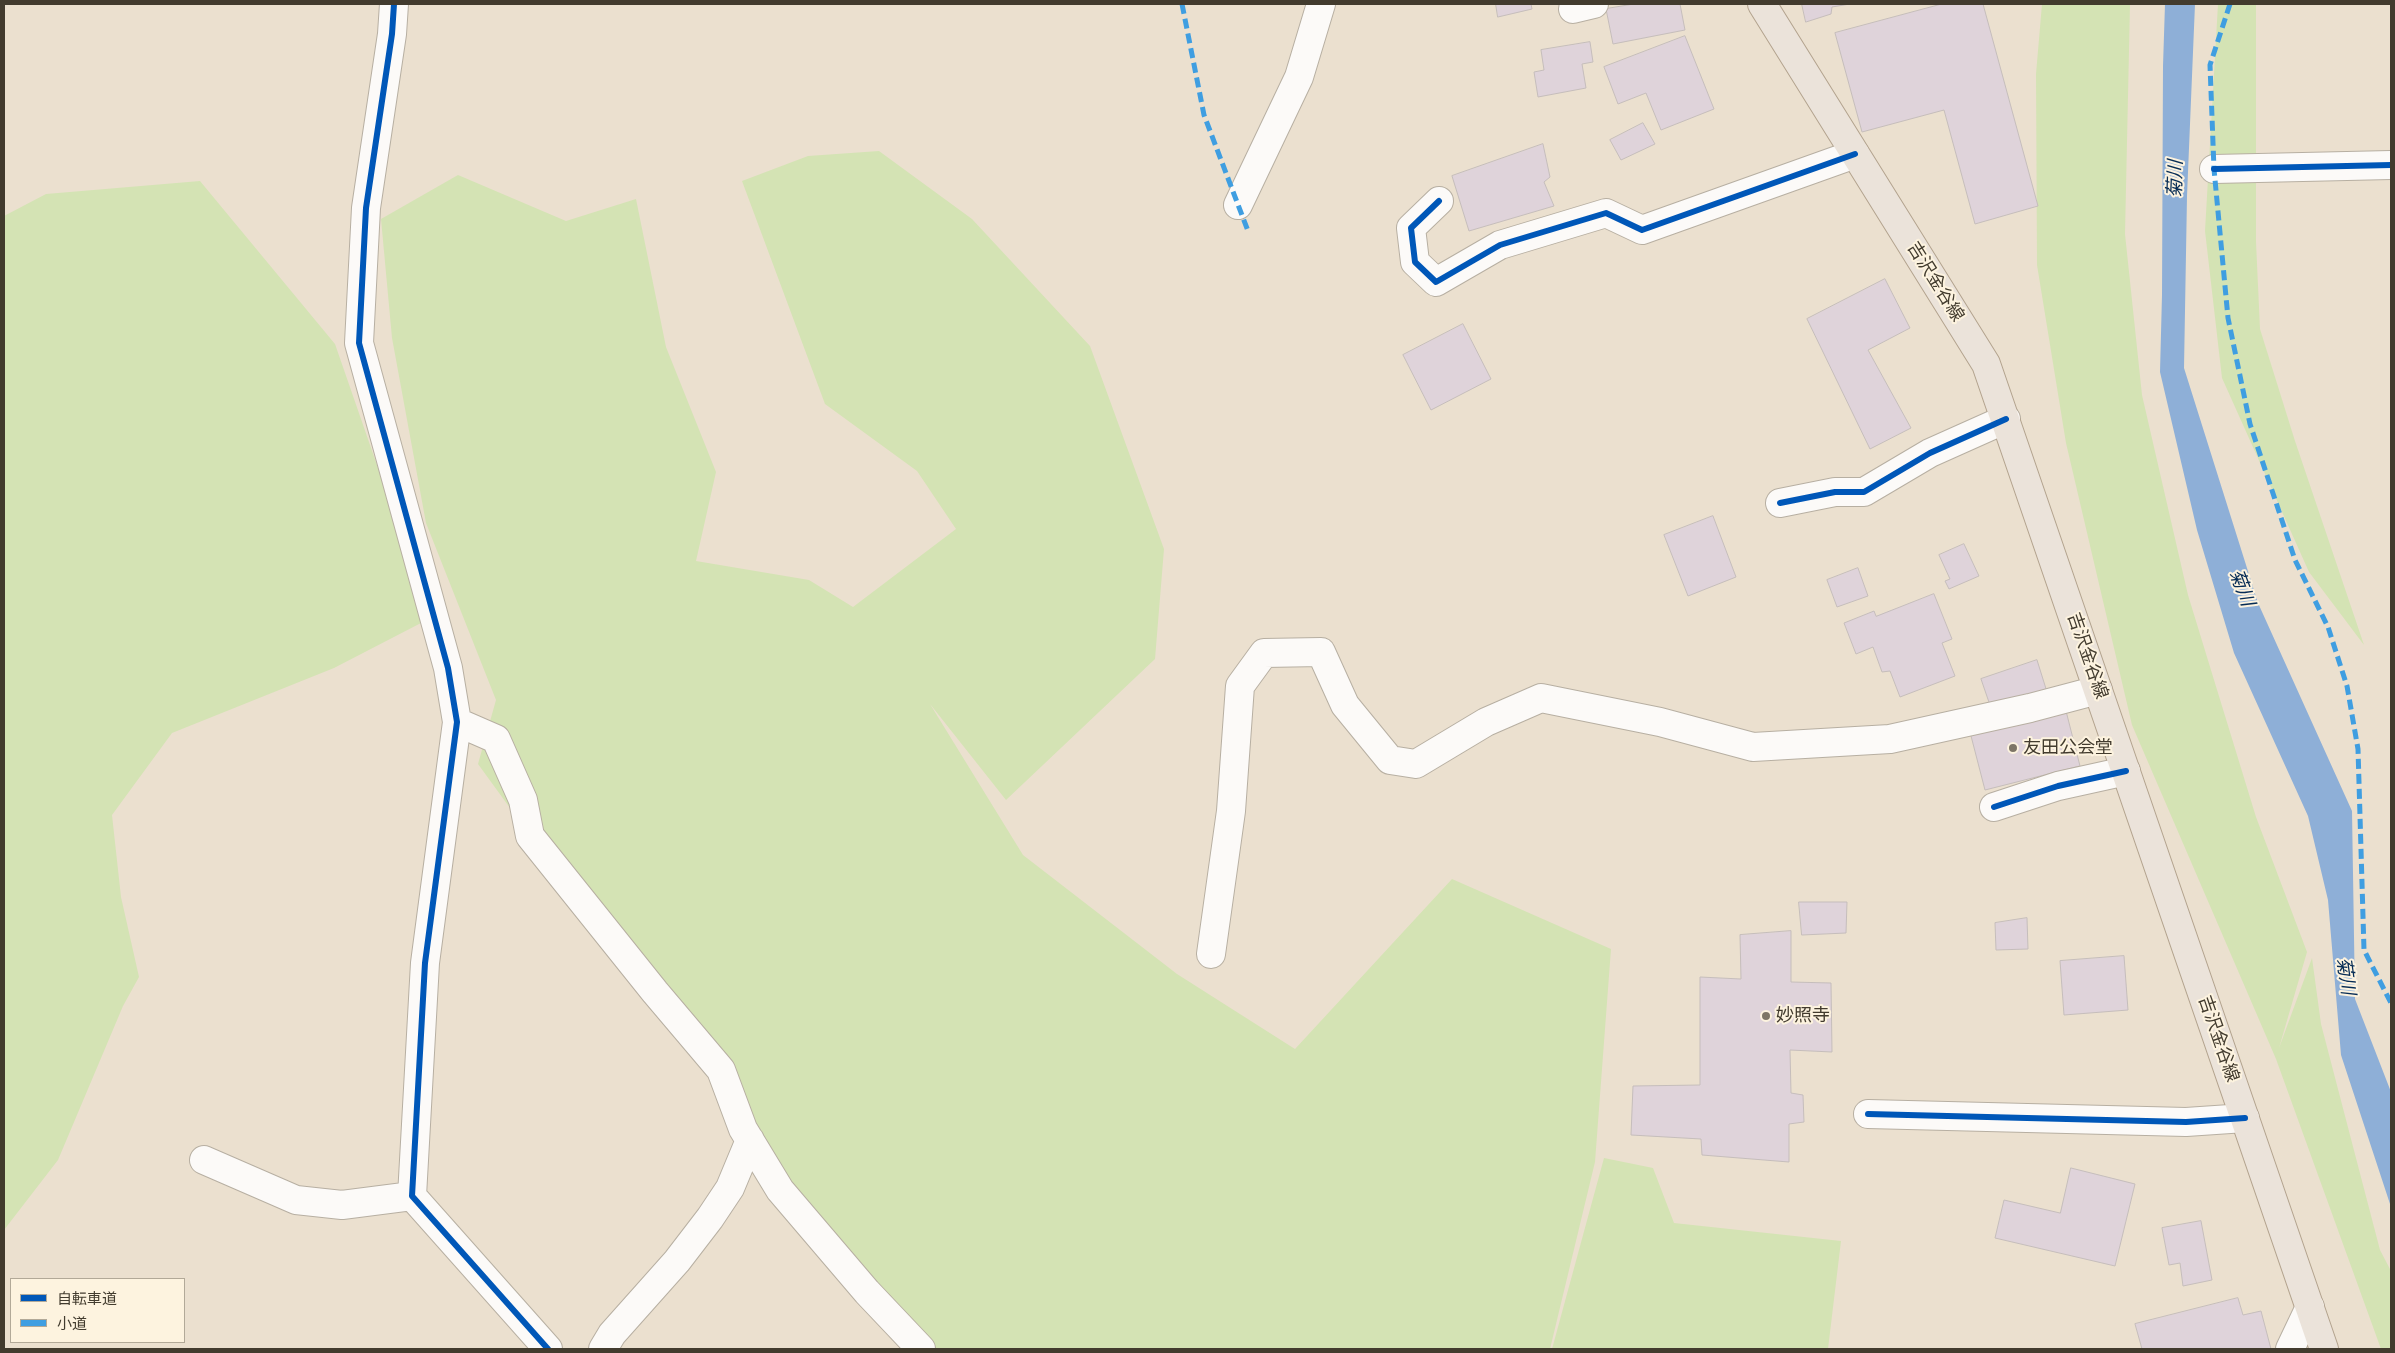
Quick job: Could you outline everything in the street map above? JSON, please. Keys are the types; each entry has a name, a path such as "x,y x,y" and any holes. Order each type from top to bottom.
{"main road":[{"name":"吉沢金谷線","path":"1762,4 1986,364 2324,1349"}],"street":[{"path":"394,4 392,34 366,208 359,343 448,668 457,722 425,963 412,1196 548,1349"},
{"path":"1238,205 1299,78 1321,4"},
{"path":"1438,201 1411,228 1415,262 1436,282 1500,245 1606,213 1642,230 1855,154"},
{"path":"2214,169 2391,165"},
{"path":"1780,503 1835,492 1864,492 1930,453 2006,419"},
{"path":"1211,954 1231,811 1240,686 1264,653 1321,652 1345,705 1390,760 1416,764 1486,722 1541,698 1660,722 1753,747 1890,739 2030,708 2098,690"},
{"path":"457,722 496,739 523,800 530,836 655,992 721,1070 743,1129 780,1190 867,1292 921,1349"},
{"path":"1994,807 2058,786 2126,771"},
{"path":"1868,1114 2186,1122 2246,1118"},
{"path":"604,1349 612,1334 677,1261 710,1218 730,1188 750,1140"},
{"path":"204,1160 296,1200 342,1205 412,1196"},
{"path":"2290,1349 2310,1306"}],"green space":[{"path":"2042,4 2130,4 2125,234 2142,395 2188,595 2256,817 2307,952 2279,1048 2312,958 2321,1024 2380,1250 2391,1271 2391,1349 2381,1349 2276,1059 2132,725 2066,443 2037,265 2036,74"},
{"path":"2218,4 2256,4 2256,242 2260,329 2295,441 2364,645 2309,572 2222,378 2205,231"},
{"path":"879,151 972,219 1090,346 1164,549 1155,659 1006,800 930,704 1023,855 1177,974 1295,1049 1452,879 1611,949 1595,1162 1550,1349 919,1349 566,885 478,764 496,700 426,523 392,338 381,219 458,175 566,221 636,199 666,347 716,472 696,561 809,580 853,607 956,529 917,471 825,404 742,181 808,156"},
{"path":"200,181 335,344 387,494 421,623 334,668 172,733 112,815 121,897 139,977 123,1006 58,1160 4,1230 4,216 46,194"},
{"path":"1604,1158 1653,1168 1674,1223 1841,1241 1828,1349 1552,1349"}],"water":[{"name":"菊川","path":"2165,4 2195,4 2187,196 2184,368 2258,603 2352,811 2355,999 2391,1092 2391,1207 2341,1055 2328,900 2308,816 2234,653 2197,530 2160,372"}],"building":[{"path":"1496,4 1531,4 1532,9 1498,17"},
{"path":"1634,4 1680,4 1685,30 1613,44 1606,9"},
{"path":"1802,4 1850,4 1832,7 1831,14 1806,22"},
{"path":"1942,4 1983,4 2038,206 1975,224 1944,110 1862,132 1835,33"},
{"path":"1685,36 1714,109 1661,130 1646,93 1618,104 1604,67"},
{"path":"1590,42 1593,62 1582,64 1586,88 1538,97 1534,72 1544,70 1541,50"},
{"path":"1643,123 1655,144 1621,160 1610,140"},
{"path":"1543,144 1550,177 1544,182 1554,206 1469,231 1452,176"},
{"path":"1885,279 1910,328 1868,350 1911,428 1870,449 1807,319"},
{"path":"1463,324 1491,379 1431,410 1403,355"},
{"path":"1713,516 1736,577 1688,596 1664,535"},
{"path":"1964,544 1979,576 1949,589 1945,581 1950,579 1939,555"},
{"path":"1858,568 1868,596 1837,607 1827,580"},
{"path":"1934,594 1952,639 1942,643 1955,676 1900,697 1890,671 1882,672 1873,647 1856,654 1844,623 1874,611 1876,616"},
{"path":"2037,660 2047,692 1992,711 1981,679"},
{"path":"2065,707 2080,766 1985,790 1970,732"},
{"path":"1799,902 1847,902 1846,933 1802,935"},
{"path":"2027,918 2028,949 1996,950 1995,923"},
{"name":"妙照寺","path":"1791,931 1791,982 1831,983 1832,1052 1790,1050 1791,1093 1803,1095 1804,1122 1789,1124 1789,1162 1702,1155 1701,1139 1631,1135 1633,1086 1700,1085 1700,977 1741,979 1740,935"},
{"path":"2124,956 2128,1010 2064,1015 2060,961"},
{"path":"2071,1168 2135,1184 2115,1266 1995,1238 2004,1200 2060,1213"},
{"path":"2201,1221 2212,1280 2183,1286 2180,1263 2169,1265 2162,1228"},
{"path":"2238,1298 2243,1315 2261,1311 2271,1349 2142,1349 2135,1324"}],"marked path":[{"path":"1182,4 1204,115 1248,231"},
{"path":"2230,4 2210,65 2214,169 2228,318 2250,424 2295,560 2328,627 2347,686 2358,749 2364,950 2391,1003"}],"cycle path":[{"path":"394,4 392,34 366,208 359,343 448,668 457,722 425,963 412,1196 548,1349"},
{"path":"1439,201 1411,228 1415,262 1436,282 1500,245 1606,213 1642,230 1855,154"},
{"path":"2214,169 2391,165"},
{"path":"1780,503 1835,492 1864,492 1930,453 2006,419"},
{"path":"1994,807 2058,786 2126,771"},
{"path":"1868,1114 2186,1122 2245,1118"}],"place":[{"name":"友田公会堂","path":"2013,748"},
{"name":"妙照寺","path":"1766,1016"}]}
